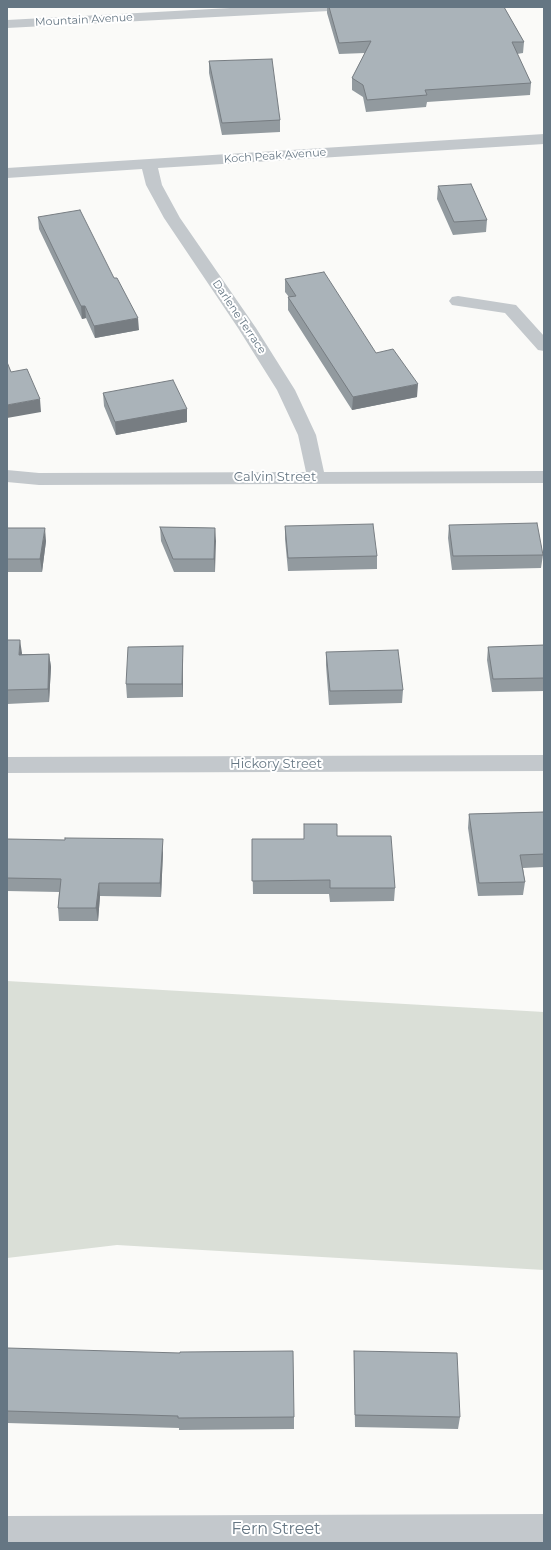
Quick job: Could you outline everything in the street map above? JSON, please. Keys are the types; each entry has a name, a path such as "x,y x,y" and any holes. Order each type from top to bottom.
{"street":[{"name":"Mountain Avenue","path":"7,24 329,7"},
{"name":"Koch Peak Avenue","path":"7,173 544,139"},
{"name":"Darlene Terrace","path":"149,164 154,185 172,218 247,328 286,390 307,435 316,477"},
{"path":"458,302 510,309 544,346"},
{"name":"Calvin Street","path":"7,476 39,479 544,477"},
{"name":"Hickory Street","path":"7,765 544,763"},
{"name":"Fern Street","path":"7,1530 544,1528"}],"shaded area":[{"path":"7,981 544,1012 544,1270 117,1245 7,1258"}],"building":[{"path":"329,7 504,7 524,42 512,42 531,83 425,90 427,95 367,100 363,85 352,78 371,41 339,43"},
{"path":"272,59 280,120 222,123 209,61"},
{"path":"471,184 487,220 454,222 438,186"},
{"path":"80,210 114,278 117,278 138,318 94,326 85,306 81,306 38,217"},
{"path":"324,272 376,353 393,349 418,384 353,397 288,297 296,296 285,279"},
{"path":"7,362 11,372 27,369 40,399 7,405"},
{"path":"173,380 187,409 115,422 103,393"},
{"path":"537,523 543,555 453,556 449,525"},
{"path":"373,524 377,556 288,558 285,526"},
{"path":"160,527 215,528 214,559 173,559"},
{"path":"7,528 45,528 40,559 7,559"},
{"path":"7,640 20,640 19,655 49,654 48,689 7,690"},
{"path":"544,645 544,678 493,679 488,647"},
{"path":"183,646 182,684 126,684 128,647"},
{"path":"398,650 403,690 330,691 326,652"},
{"path":"544,812 544,854 520,855 525,882 479,883 469,814"},
{"path":"304,824 337,824 337,836 391,836 395,888 330,888 330,880 252,881 252,839 304,839"},
{"path":"65,838 163,839 160,883 99,883 96,908 58,908 61,879 7,878 7,839 65,840"},
{"path":"7,1348 180,1353 293,1351 294,1417 178,1418 178,1416 7,1411"},
{"path":"354,1351 457,1353 460,1417 355,1415"}]}
